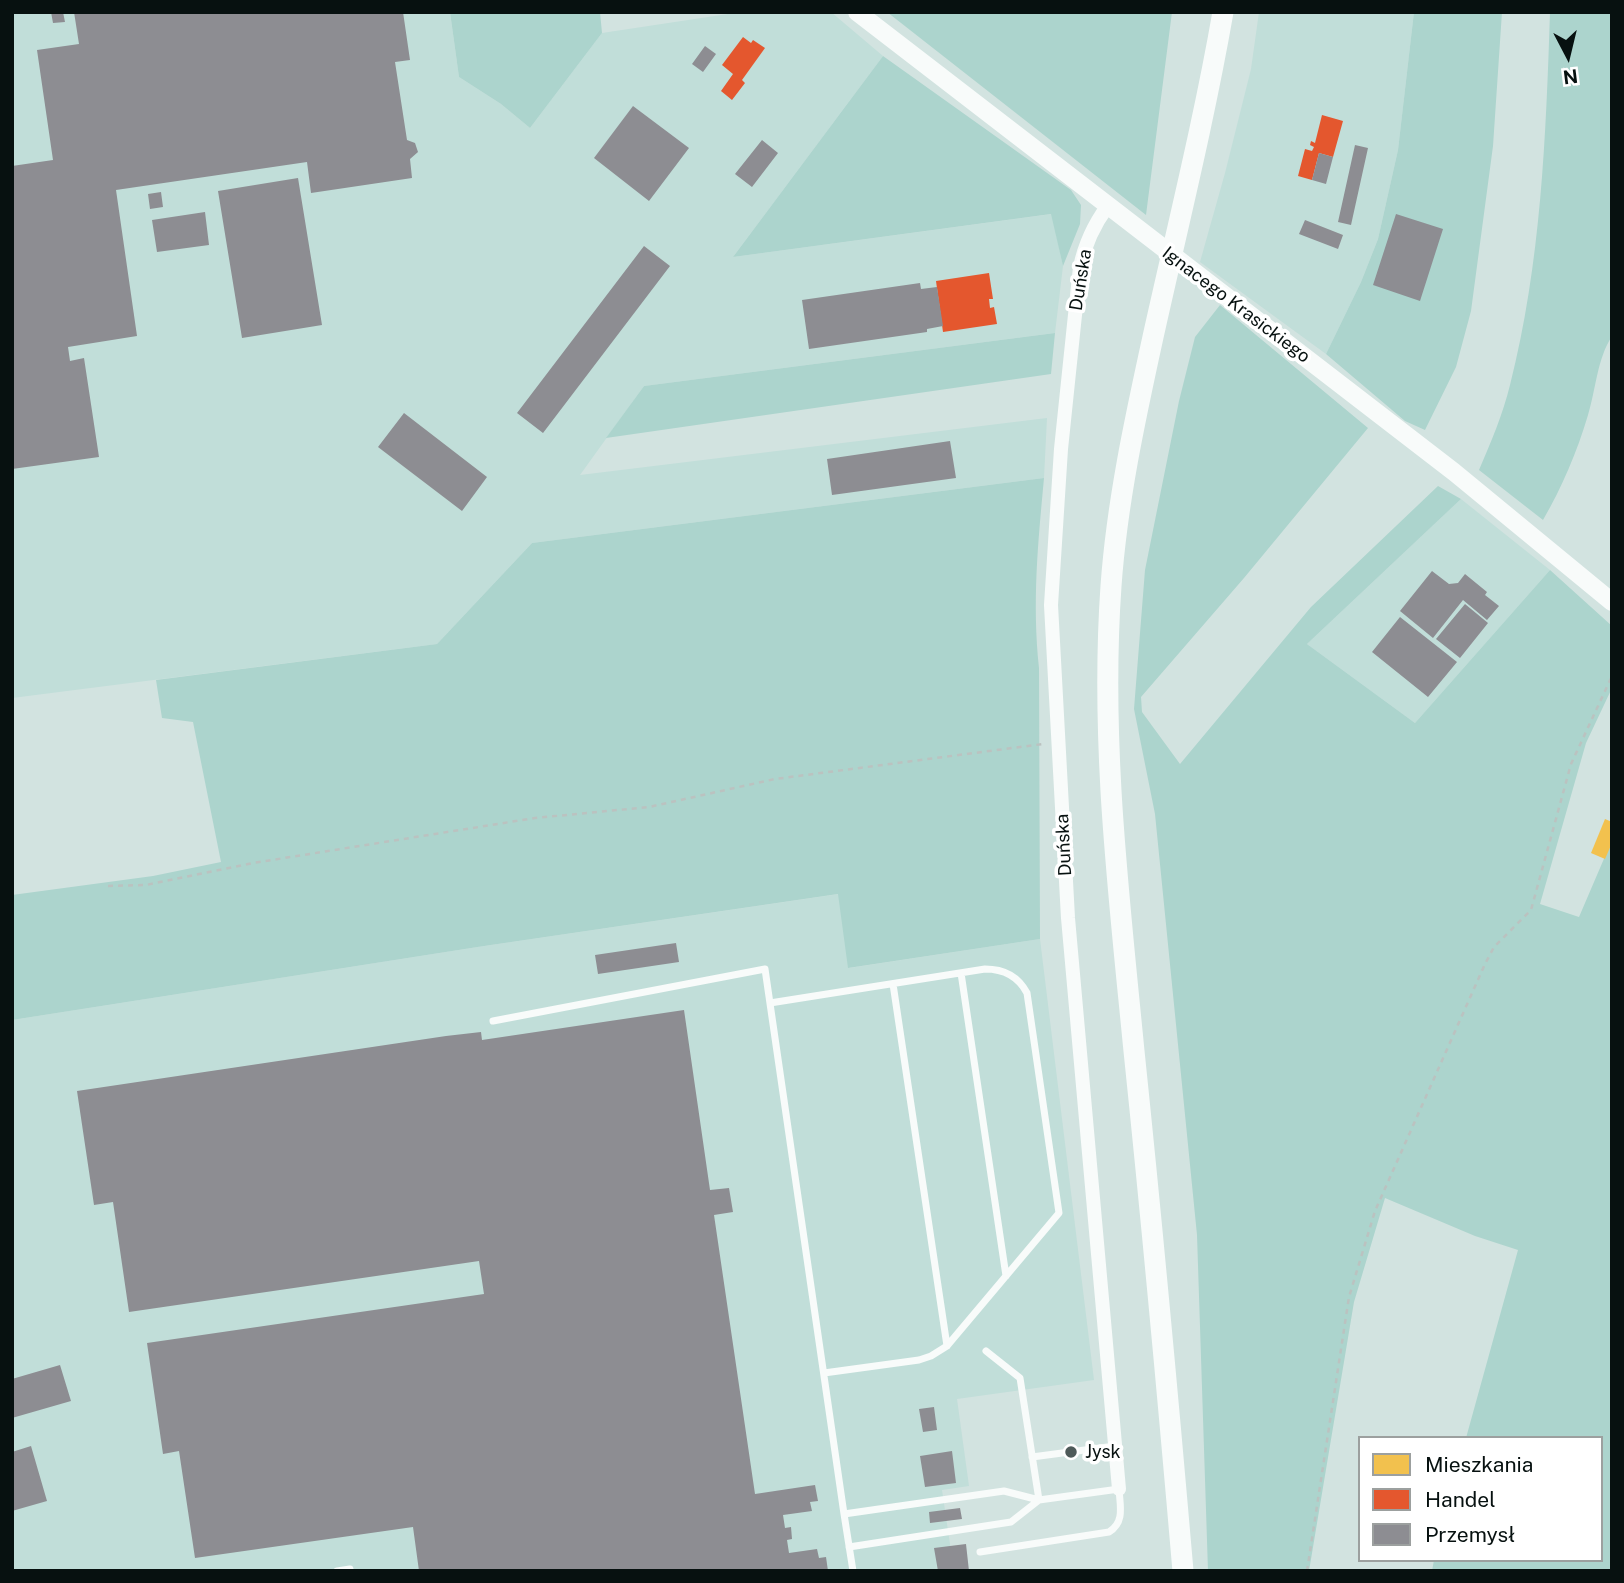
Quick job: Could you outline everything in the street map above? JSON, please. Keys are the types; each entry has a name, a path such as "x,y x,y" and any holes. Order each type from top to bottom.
{"main road":[{"path":"1183,1571 1173,1438 1111,812 1107,691 1111,584 1133,425 1210,86 1223,12"}],"street":[{"name":"Ignacego Krasickiego","path":"857,12 1454,472 1612,602"},
{"name":"Duńska","path":"1107,207 1089,235 1080,268 1051,584 1057,742 1073,986 1119,1489"}],"lane":[{"path":"493,1021 765,969 853,1571"},
{"path":"770,1003 985,969 1004,972 1023,984 1027,993 1059,1213 947,1346 919,1360 824,1373"},
{"path":"961,973 1006,1276"},
{"path":"893,984 947,1346"},
{"path":"986,1351 1020,1378 1039,1500"},
{"path":"1032,1458 1115,1446"},
{"path":"844,1514 1004,1491 1039,1500 1119,1489 1121,1518 1117,1527 1109,1532 980,1552"},
{"path":"849,1547 1011,1522 1039,1500"},
{"path":"337,1571 350,1571"}],"path":[{"path":"1307,1571 1349,1297 1375,1210 1485,964 1494,947 1531,911 1571,764 1612,676"},
{"path":"108,886 146,885 253,863 536,818 649,807 775,779 1057,742"}],"shaded area":[{"path":"12,12 450,12 459,77 501,104 530,128 602,33 741,12 831,12 883,56 733,257 1052,214 1063,266 1055,333 644,386 580,475 1047,418 1044,478 532,543 437,644 12,698"},
{"path":"450,12 600,12 602,33 530,128 501,104 459,77"},
{"path":"887,12 1172,12 1146,215"},
{"path":"1259,12 1414,12 1398,150 1378,239 1361,282 1326,354 1200,262 1251,69"},
{"path":"1414,12 1502,12 1493,146 1471,311 1456,367 1425,430 1405,421 1326,354 1361,282 1378,239 1398,150"},
{"path":"1550,12 1612,12 1612,336 1600,364 1579,442 1563,482 1543,520 1479,470 1507,396 1529,293 1544,153"},
{"path":"883,56 1071,190 1081,205 1080,224 1063,266 1051,214 733,257"},
{"path":"1220,305 1368,428 1141,697 1142,712 1180,764 1311,607 1438,486 1461,499 1307,644 1415,723 1550,570 1612,626 1612,688 1586,743 1540,904 1579,917 1612,840 1612,1571 1432,1571 1434,1562 1603,1562 1603,1436 1467,1436 1518,1250 1475,1236 1385,1198 1354,1302 1309,1571 1208,1571 1197,1235 1155,814 1134,709 1145,570 1179,401 1195,337"},
{"path":"1055,333 1051,374 606,438 644,386"},
{"path":"1044,478 1036,596 1039,668 1040,939 848,968 838,894 12,1020 12,895 153,876 221,862 193,722 162,718 156,680 437,644 532,543"},
{"path":"1461,499 1550,570 1415,723 1307,644"},
{"path":"839,894 849,968 1040,939 1094,1380 957,1399 969,1486 942,1490 954,1571 12,1571 12,1020"}],"building: Mieszkania":[{"path":"1605,819 1612,822 1612,843 1605,859 1591,853"}],"building: Handel":[{"path":"743,37 765,48 742,80 745,83 732,100 721,91 733,74 722,65"},
{"path":"1322,115 1343,121 1333,157 1319,153 1312,180 1298,176 1305,149 1312,151 1314,147 1310,145 1311,141 1315,143"},
{"path":"989,273 993,299 989,299 990,308 994,307 997,324 943,332 936,281"}],"building: Przemysł":[{"path":"51,12 63,12 65,22 53,23"},
{"path":"74,12 403,12 410,60 395,62 407,140 415,143 418,152 410,159 412,178 311,193 307,162 116,190 137,336 68,347 70,361 84,358 99,457 12,469 12,166 53,160 37,50 79,44"},
{"path":"705,46 716,54 703,72 692,64"},
{"path":"633,106 689,148 649,201 594,158"},
{"path":"762,140 778,153 752,187 735,174"},
{"path":"1355,145 1368,148 1351,225 1338,222"},
{"path":"1319,153 1333,157 1326,184 1312,180"},
{"path":"298,178 322,325 242,338 218,191"},
{"path":"161,192 163,207 150,209 148,194"},
{"path":"205,212 209,245 157,252 152,220"},
{"path":"1396,214 1443,229 1420,301 1373,285"},
{"path":"1305,220 1343,235 1338,249 1299,234"},
{"path":"644,246 670,266 543,433 517,413"},
{"path":"920,283 921,289 937,287 943,326 927,329 927,332 809,349 802,300"},
{"path":"404,413 487,477 462,511 378,447"},
{"path":"950,441 956,478 832,495 827,459"},
{"path":"1432,571 1449,584 1458,583 1465,574 1499,606 1487,620 1463,600 1433,638 1400,611"},
{"path":"1465,604 1488,623 1460,658 1436,639"},
{"path":"1400,617 1457,662 1428,697 1372,652"},
{"path":"676,943 679,962 598,974 595,955"},
{"path":"684,1010 710,1190 729,1188 733,1212 714,1215 755,1494 815,1485 818,1501 810,1502 812,1511 783,1515 785,1528 791,1527 792,1539 787,1540 789,1553 817,1549 819,1558 826,1557 828,1571 419,1571 413,1527 195,1558 179,1451 163,1454 147,1343 484,1294 479,1261 129,1312 113,1202 94,1205 77,1091 446,1036 481,1032 482,1040"},
{"path":"60,1365 71,1401 12,1418 12,1379"},
{"path":"934,1407 937,1430 923,1432 919,1409"},
{"path":"31,1446 47,1501 12,1511 12,1452"},
{"path":"952,1451 956,1483 925,1487 920,1456"},
{"path":"960,1508 962,1519 930,1523 929,1512"},
{"path":"966,1544 969,1571 938,1571 934,1548"}],"place":[{"name":"Jysk","path":"1071,1452"}]}
